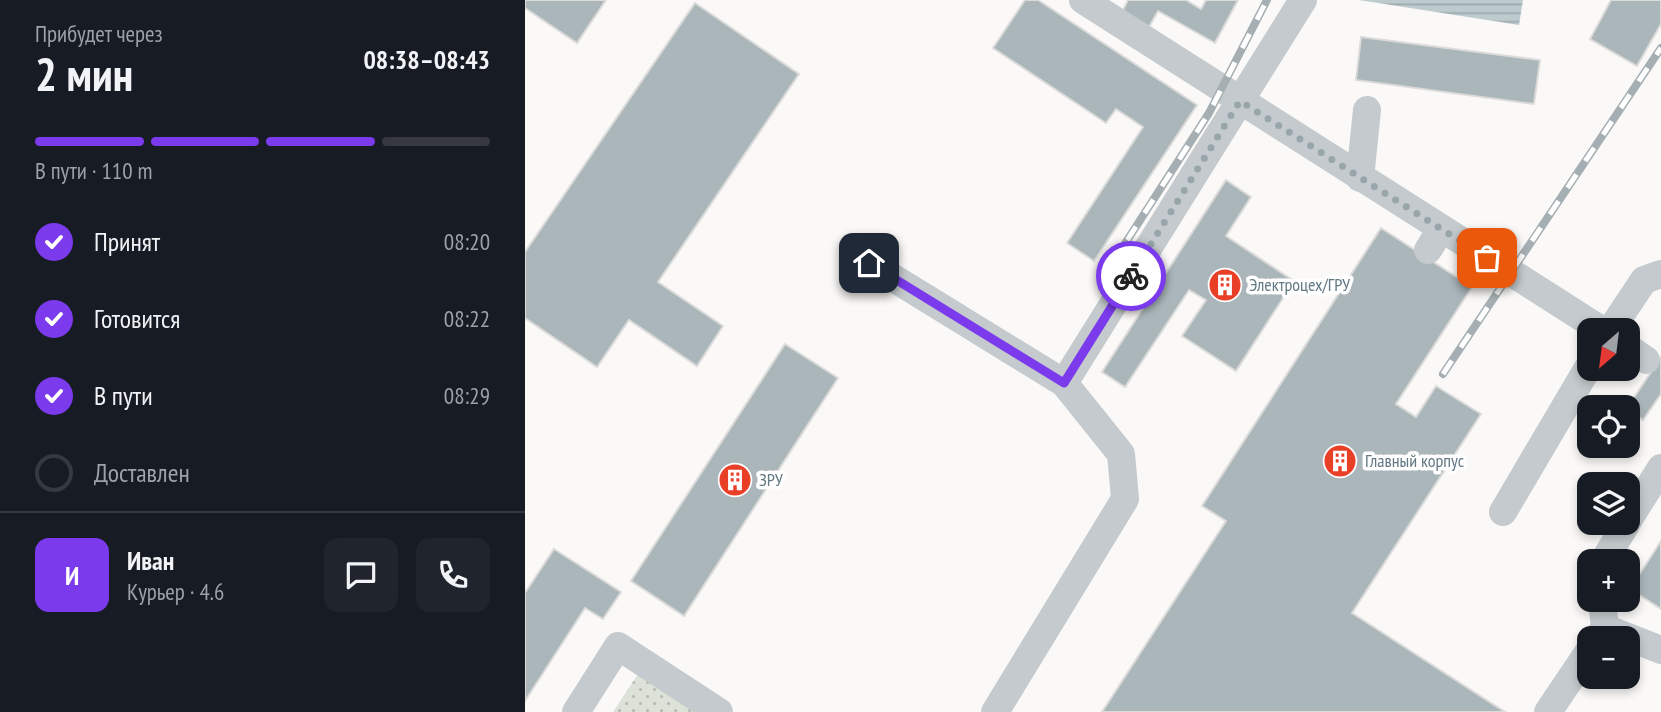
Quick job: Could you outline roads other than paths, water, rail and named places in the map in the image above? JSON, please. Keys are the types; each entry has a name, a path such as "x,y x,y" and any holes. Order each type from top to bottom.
{"street":[{"path":"1083,0 1360,178 1434,240 1579,318"},
{"path":"1064,383 1303,0"},
{"path":"1360,178 1367,110"},
{"path":"869,263 1064,383 1121,454 1125,499 995,712"},
{"path":"1618,318 1644,280 1661,275"},
{"path":"1503,512 1580,382"},
{"path":"1640,502 1661,468"},
{"path":"1601,622 1661,650"},
{"path":"576,712 618,646 719,712"},
{"path":"1548,712 1577,669"}],"railway":[{"path":"1110,267 1209,113 1267,0"},
{"path":"1443,374 1661,48"}],"place":[{"name":"Электроцех/ГРУ","path":"1225,285"},
{"name":"Главный корпус","path":"1340,461"},
{"name":"ЗРУ","path":"735,480"}]}
